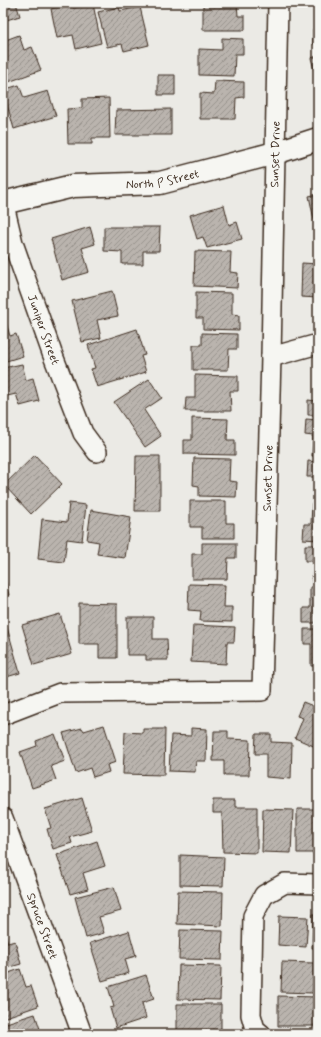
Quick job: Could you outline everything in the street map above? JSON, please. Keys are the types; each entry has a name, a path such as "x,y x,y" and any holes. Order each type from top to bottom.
{"street":[{"name":"Sunset Drive","path":"3,715 60,693 262,691 271,357 278,3"},
{"name":"North P Street","path":"3,202 73,186 160,183 275,153 318,139"},
{"name":"Juniper Street","path":"3,202 13,243 52,353 83,433 97,452"},
{"path":"271,357 318,344"},
{"name":"Spruce Street","path":"3,818 82,1034"},
{"path":"260,1034 255,1029 251,1015 253,916 264,895 285,883 318,884"}],"building":[{"path":"3,3 16,3 20,16 3,21"},
{"path":"203,3 237,3 238,16 245,16 245,30 203,30"},
{"path":"72,4 73,8 93,4 101,43 76,49 73,35 57,38 51,9"},
{"path":"119,7 120,11 140,7 149,45 124,51 122,44 107,47 98,12"},
{"path":"313,29 318,29 318,44 313,44"},
{"path":"19,35 24,50 32,47 41,70 3,84 3,41"},
{"path":"222,38 243,39 243,54 235,54 234,76 199,75 199,49 222,50"},
{"path":"318,56 318,73 315,73 311,58"},
{"path":"158,75 175,75 175,95 158,95"},
{"path":"215,81 244,82 244,97 236,98 235,119 200,119 200,93 214,94"},
{"path":"19,85 24,98 48,91 56,116 14,129 3,90"},
{"path":"109,98 110,138 92,138 92,144 68,144 67,109 82,108 82,99"},
{"path":"171,109 171,135 115,135 116,110"},
{"path":"318,194 318,229 316,229 309,196"},
{"path":"224,205 229,225 237,222 242,239 207,248 203,237 197,239 190,215"},
{"path":"90,227 95,244 82,248 89,272 62,280 51,239"},
{"path":"104,227 160,227 159,251 143,251 143,264 122,264 122,252 104,251"},
{"path":"195,251 231,252 230,272 238,273 237,288 194,286"},
{"path":"302,263 318,264 318,298 301,297"},
{"path":"112,291 118,316 97,320 101,338 82,342 72,301"},
{"path":"196,292 232,293 232,314 239,315 239,330 203,329 203,318 196,318"},
{"path":"5,319 10,336 16,334 23,356 3,362 3,320"},
{"path":"137,329 145,355 141,356 146,372 97,387 91,369 95,368 88,345"},
{"path":"202,333 237,334 237,349 229,349 228,370 193,370 193,345 202,345"},
{"path":"22,364 26,380 33,378 39,401 20,406 16,394 3,397 3,368"},
{"path":"195,375 238,376 238,391 230,391 231,411 185,411 186,398 195,398"},
{"path":"149,379 162,398 144,410 161,436 145,447 114,402"},
{"path":"317,379 318,415 308,415 308,400 316,401"},
{"path":"192,418 228,419 227,440 235,440 235,455 184,454 184,440 192,440"},
{"path":"306,419 318,420 318,456 312,456 313,436 305,435"},
{"path":"35,455 62,484 31,514 4,485"},
{"path":"136,456 160,456 160,511 135,511"},
{"path":"194,458 230,459 229,481 237,482 236,497 199,496 199,486 193,485"},
{"path":"308,461 318,462 318,499 314,498 315,477 307,477"},
{"path":"190,501 226,501 226,523 234,523 234,538 202,538 202,527 190,527"},
{"path":"69,503 86,505 82,541 67,539 64,562 38,559 42,519 67,522"},
{"path":"312,503 318,503 318,540 303,539 304,524 311,524"},
{"path":"91,510 131,517 125,558 97,554 99,542 87,540"},
{"path":"202,543 236,543 236,558 228,558 227,579 192,579 192,554 202,554"},
{"path":"305,545 318,545 318,582 312,582 313,561 305,561"},
{"path":"3,572 9,595 3,597"},
{"path":"189,584 225,585 224,607 232,607 232,622 200,621 201,611 188,610"},
{"path":"310,587 318,587 318,623 303,623 303,608 310,608"},
{"path":"79,603 117,604 117,658 99,658 99,644 79,644"},
{"path":"60,614 72,654 34,665 22,625"},
{"path":"127,617 153,617 153,639 167,639 168,660 146,660 146,655 127,655"},
{"path":"3,620 5,620 20,673 3,678"},
{"path":"193,625 235,627 234,642 227,642 226,664 191,662"},
{"path":"304,629 318,629 318,666 311,666 311,644 304,644"},
{"path":"303,702 318,708 318,748 295,738 303,718 297,716"},
{"path":"104,725 116,762 107,765 109,772 93,777 90,768 76,773 63,733 82,728 84,731"},
{"path":"191,728 207,729 206,761 196,761 195,772 169,771 171,735 191,736"},
{"path":"143,729 165,729 164,775 123,774 125,732 143,733"},
{"path":"214,731 228,731 228,739 250,740 249,775 224,775 224,761 213,761"},
{"path":"55,734 65,761 51,766 56,780 32,788 20,752 37,746 36,741"},
{"path":"256,734 271,734 271,742 292,743 291,779 266,777 266,754 255,754"},
{"path":"82,798 92,831 70,837 72,843 53,849 47,829 51,828 45,809"},
{"path":"213,800 235,800 235,807 257,807 257,853 223,852 222,813 213,813"},
{"path":"263,809 293,810 291,853 262,852"},
{"path":"297,809 318,809 318,853 297,853"},
{"path":"97,841 105,866 83,873 88,889 70,894 57,855"},
{"path":"180,855 224,857 223,886 180,885"},
{"path":"114,887 121,911 99,917 104,933 86,938 75,897"},
{"path":"178,891 223,892 222,926 177,924"},
{"path":"313,914 318,914 318,948 312,948"},
{"path":"279,916 308,917 306,947 278,945"},
{"path":"3,926 8,943 15,941 21,964 3,969"},
{"path":"180,930 223,931 222,960 179,959"},
{"path":"129,931 136,956 125,959 129,973 102,981 90,943"},
{"path":"282,962 314,963 313,993 281,992"},
{"path":"179,965 221,966 220,1000 178,999"},
{"path":"20,969 26,987 31,986 38,1006 3,1018 3,975"},
{"path":"146,975 154,999 142,1003 146,1018 116,1028 110,1008 114,1007 108,987"},
{"path":"278,996 318,997 318,1026 278,1026"},
{"path":"177,1004 221,1004 221,1034 177,1034"},
{"path":"35,1014 41,1032 46,1030 47,1034 3,1034 3,1024"}]}
